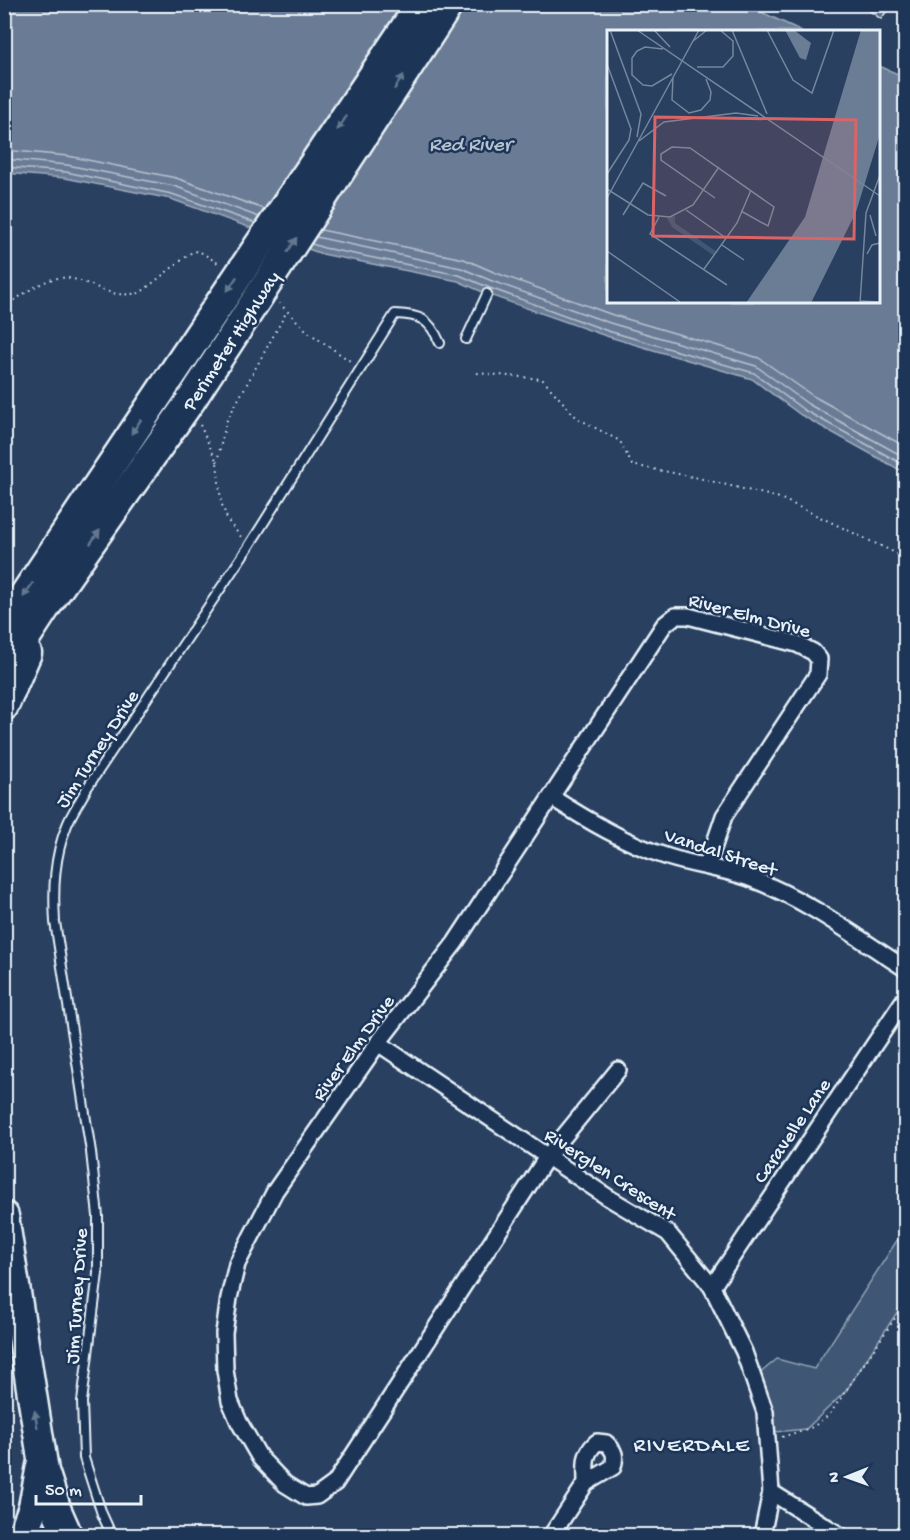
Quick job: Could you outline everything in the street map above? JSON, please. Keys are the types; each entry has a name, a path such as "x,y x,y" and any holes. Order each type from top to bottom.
{"highway":[{"name":"Perimeter Highway","path":"4,626 421,4"},
{"name":"Perimeter Highway","path":"4,671 49,602 195,409 449,4"},
{"path":"4,706 49,602"},
{"path":"4,1216 42,1458 50,1491 68,1536"},
{"path":"22,1536 33,1507 42,1458"}],"street":[{"name":"River Elm Drive","path":"547,1157 335,1483 317,1496 306,1497 285,1484 260,1458 239,1422 230,1401 225,1370 224,1333 237,1264 275,1191 378,1043 455,943 664,625 675,616 688,616 797,644 813,652 819,659 818,674 724,816 708,866"},
{"name":"Vandal Street","path":"551,797 584,818 644,847 669,857 752,879 801,900 906,969"},
{"name":"Caravelle Lane","path":"712,1287 906,997"},
{"name":"Riverglen Crescent","path":"378,1043 547,1157 668,1233 712,1287 744,1352 765,1412 771,1492 762,1536"},
{"path":"547,1157 618,1070"},
{"path":"551,1536 586,1483"},
{"path":"771,1492 841,1536"}],"lane":[{"path":"466,339 487,294"},
{"name":"Jim Turney Drive","path":"111,1536 84,1458 82,1402 98,1273 98,1216 91,1152 55,922 53,893 55,864 67,825 87,788 249,546 394,314 418,315 434,329 440,343"}],"path":[{"path":"4,307 53,279 73,279 116,294 140,293 192,252 199,251 227,268"},
{"path":"274,300 308,332 360,368"},
{"path":"217,462 226,422 287,311"},
{"path":"477,373 542,379 577,418 620,441 632,465 780,498 906,558"},
{"path":"195,409 217,462 221,502 228,522 249,546"},
{"path":"767,1439 813,1427 830,1414 906,1302"}],"shaded area":[{"path":"905,1228 905,1300 846,1391 806,1429 775,1432 758,1375 777,1359 814,1369"}],"water":[{"name":"Red River","path":"744,4 800,30 607,30 607,303 880,303 880,66 905,77 905,473 801,415 752,379 606,336 487,294 458,281 322,254 171,199 65,178 5,173 4,5"}],"building":[{"path":"874,4 892,4 881,19 870,11"}],"district":[{"name":"RIVERDALE","path":"692,1443"}]}
